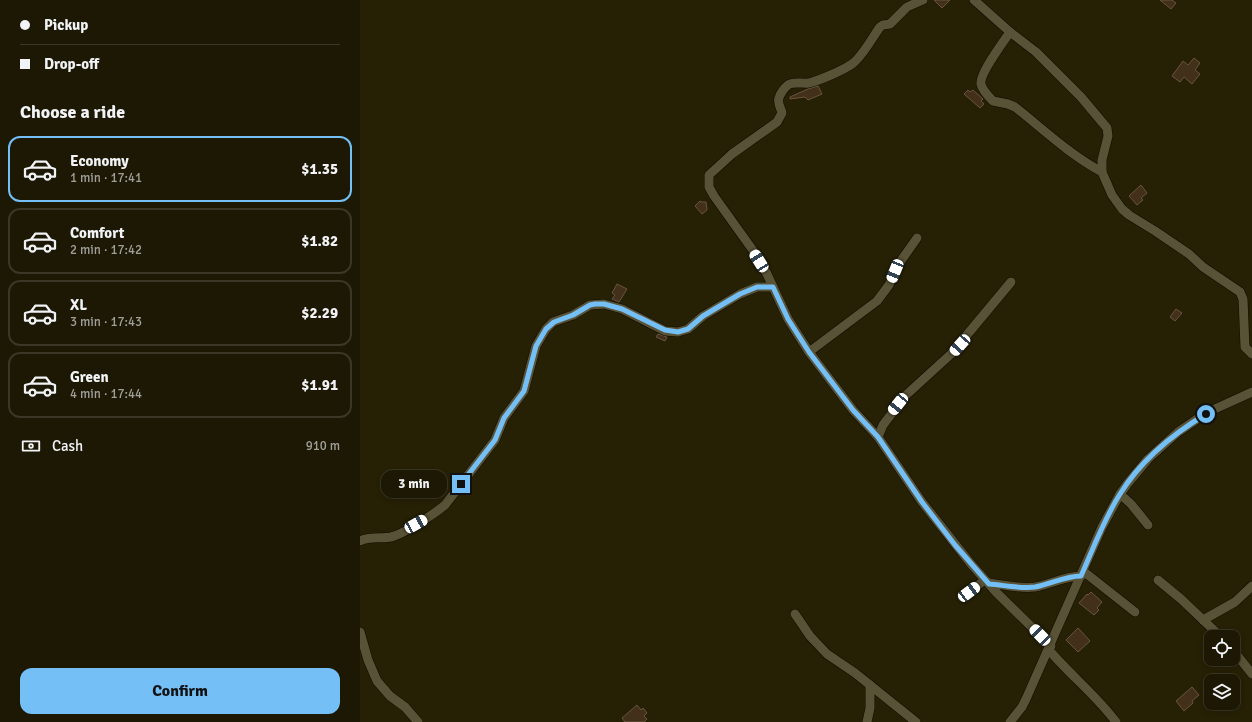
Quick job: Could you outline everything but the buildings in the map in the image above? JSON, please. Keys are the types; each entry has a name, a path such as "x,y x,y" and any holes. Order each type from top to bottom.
{"street":[{"path":"923,0 907,7 890,24 880,27 852,64 839,72 814,81 791,84 787,86 779,98 782,113 777,122 732,154 709,175 709,187 766,272 788,319 809,352 853,410 878,437 922,502 955,545 987,582 1050,648 1074,678 1108,711 1116,722"},
{"path":"974,0 1010,32 1036,52 1094,111 1108,128 1108,136 1102,160 1102,172 1114,199 1129,216 1190,254 1203,267 1240,292 1243,298 1245,347 1252,354"},
{"path":"1010,32 985,71 981,80 981,86 994,102 1008,104 1015,107 1075,155 1102,172"},
{"path":"809,352 877,301 889,285 898,265 917,238"},
{"path":"878,437 883,425 905,396 951,354 1011,282"},
{"path":"360,541 368,538 386,538 396,536 436,513 445,505 495,440 504,418 524,391 536,346 546,329 554,322 573,315 590,305 604,304 622,309 665,330 678,332 688,329 703,316 740,294 757,287 773,287"},
{"path":"1010,722 1022,707 1026,699 1050,648 1102,527 1120,494 1142,466 1178,432 1206,414 1252,392"},
{"path":"1120,494 1131,504 1148,525"},
{"path":"962,597 987,582 1020,588 1033,587 1047,585 1068,577 1082,574 1135,612"},
{"path":"1158,580 1214,630"},
{"path":"1203,620 1235,602 1252,586"},
{"path":"795,614 810,636 827,654 870,685 916,722"},
{"path":"360,632 368,660 377,681 390,696 405,707 417,721"},
{"path":"1240,659 1252,674"},
{"path":"867,722 870,708 870,685"}],"route":[{"path":"461,484 486,449 495,440 504,418 524,391 536,346 546,329 554,322 573,315 590,305 604,304 622,309 639,319 665,330 673,332 684,331 703,316 749,289 766,286 773,287 794,330 809,352 853,410 878,437 922,502 955,545 989,584 1007,585 1020,588 1033,587 1047,585 1068,577 1081,576 1105,522 1120,494 1134,475 1148,459 1178,432 1206,414"}]}
